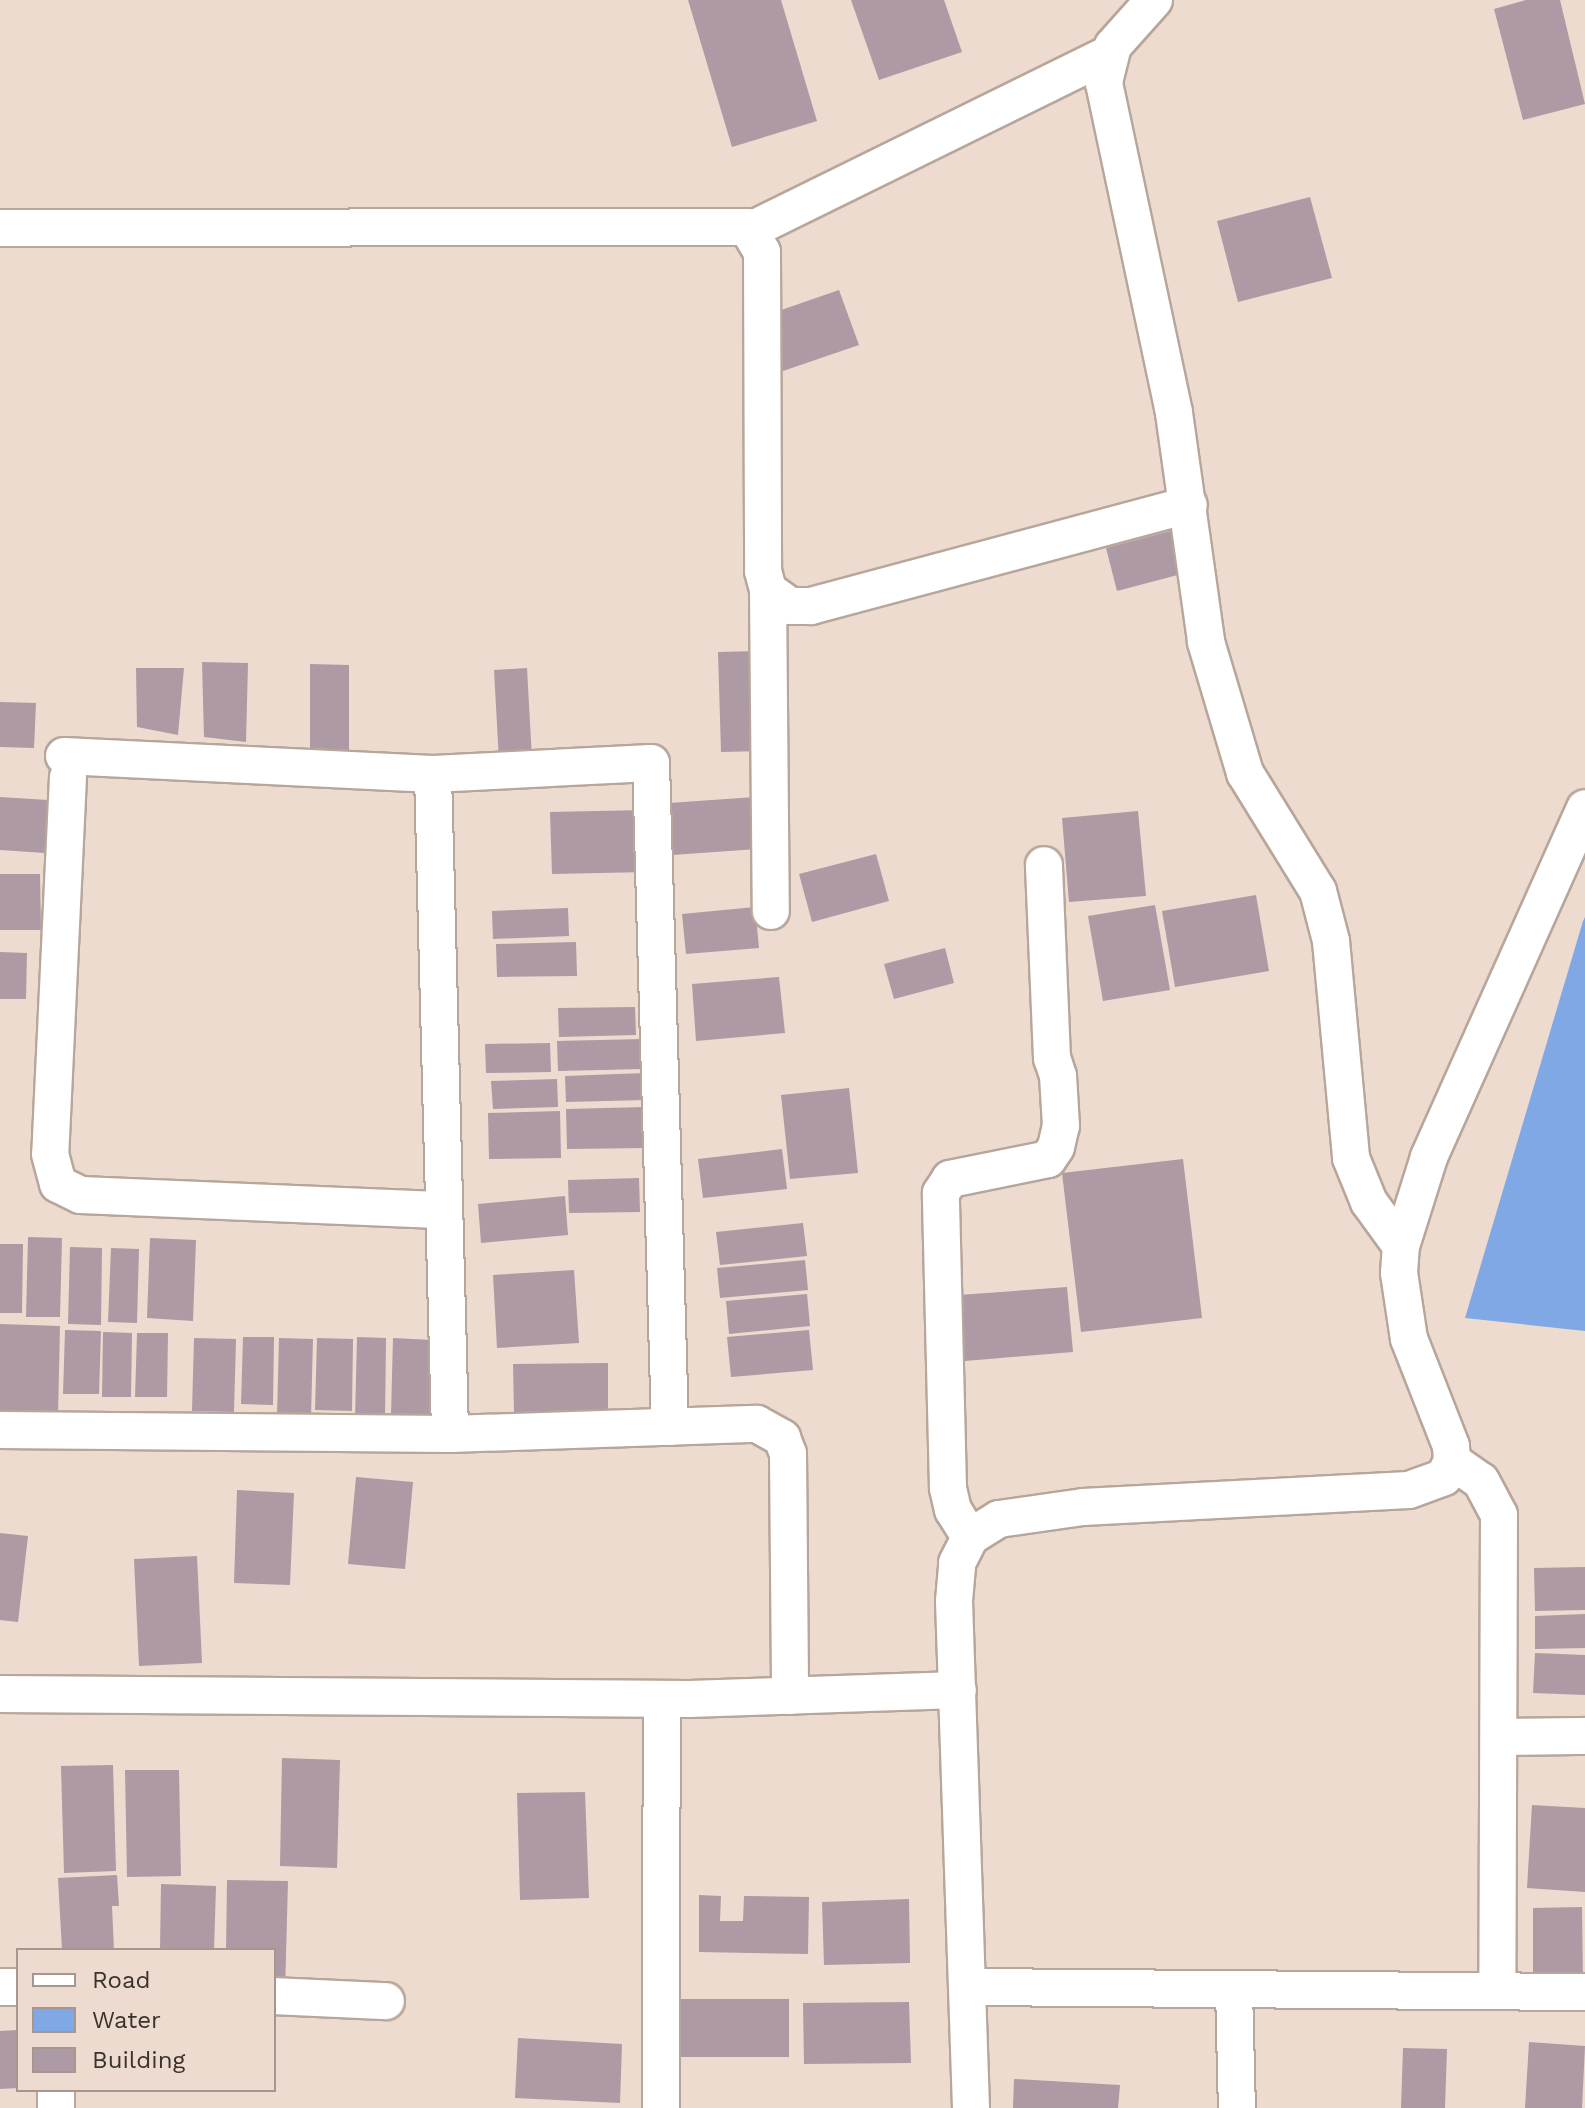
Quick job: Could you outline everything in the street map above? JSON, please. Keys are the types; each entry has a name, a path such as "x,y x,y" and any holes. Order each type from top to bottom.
{"street":[{"path":"1154,0 1129,22 1109,54 1104,83 1189,505 1215,685 1245,773 1318,891 1331,941 1351,1158 1369,1202 1401,1246"},
{"path":"751,230 1109,54"},
{"path":"0,228 737,225 751,230 762,252 763,571 768,590 771,911"},
{"path":"768,590 790,606 811,606 1189,505"},
{"path":"444,1210 81,1195 58,1184 50,1154 66,766 433,774 651,763 670,1427"},
{"path":"433,774 450,1434"},
{"path":"971,2108 970,1987 954,1601 957,1563 970,1537 999,1519 1083,1507 1409,1490 1444,1477 1452,1461 1451,1446 1409,1339 1399,1273 1401,1246 1429,1157 1585,808"},
{"path":"970,1537 953,1510 948,1488 941,1193 950,1179 1048,1159 1056,1147 1061,1126 1058,1076 1052,1058 1044,865"},
{"path":"0,1430 450,1434 757,1424 782,1438 788,1454 790,1696"},
{"path":"1452,1461 1481,1481 1499,1515 1497,1991"},
{"path":"0,1694 662,1699 958,1690"},
{"path":"661,2108 662,1699"},
{"path":"1500,1737 1585,1736"},
{"path":"970,1987 1585,1992"},
{"path":"1234,1989 1237,2108"},
{"path":"276,1996 386,2001"}],"water":[{"path":"1585,917 1585,1331 1465,1318 1583,921"}],"building":[{"path":"688,0 781,0 817,121 732,147"},
{"path":"851,0 944,0 962,52 879,80"},
{"path":"1526,0 1560,0 1585,104 1523,120 1494,9"},
{"path":"1310,197 1332,278 1238,302 1217,221"},
{"path":"839,290 859,345 783,371 764,316"},
{"path":"1178,529 1189,572 1117,591 1106,548"},
{"path":"759,651 763,751 721,752 718,652"},
{"path":"202,662 248,663 246,742 204,737"},
{"path":"310,664 349,665 349,751 310,751"},
{"path":"136,668 184,668 178,735 137,727"},
{"path":"527,668 532,759 499,761 494,670"},
{"path":"0,702 36,703 34,748 0,747"},
{"path":"0,797 48,800 45,853 0,850"},
{"path":"755,797 758,849 672,855 669,803"},
{"path":"646,810 648,872 552,874 550,812"},
{"path":"1138,811 1146,896 1069,902 1062,818"},
{"path":"876,854 889,901 812,922 799,874"},
{"path":"0,874 40,874 41,930 0,930"},
{"path":"1256,895 1269,971 1175,987 1162,911"},
{"path":"1155,905 1170,990 1103,1001 1088,916"},
{"path":"755,907 759,948 686,954 682,914"},
{"path":"568,908 569,936 493,939 492,911"},
{"path":"576,942 577,976 497,977 496,944"},
{"path":"945,948 954,983 894,999 884,964"},
{"path":"0,952 27,953 26,999 0,999"},
{"path":"779,977 785,1033 696,1041 692,984"},
{"path":"635,1007 636,1035 559,1037 558,1008"},
{"path":"643,1039 644,1069 558,1071 557,1041"},
{"path":"550,1043 551,1072 486,1073 485,1044"},
{"path":"645,1073 646,1100 566,1102 565,1076"},
{"path":"557,1079 558,1107 493,1109 491,1081"},
{"path":"849,1088 858,1173 790,1179 781,1095"},
{"path":"645,1107 647,1148 567,1149 566,1109"},
{"path":"560,1111 561,1158 489,1159 488,1113"},
{"path":"782,1149 787,1189 703,1198 698,1159"},
{"path":"1183,1159 1202,1318 1081,1332 1062,1173"},
{"path":"639,1178 640,1212 569,1213 568,1180"},
{"path":"565,1196 568,1235 481,1243 478,1204"},
{"path":"803,1223 807,1256 720,1265 716,1232"},
{"path":"28,1237 62,1238 60,1317 26,1317"},
{"path":"150,1238 196,1240 193,1321 147,1318"},
{"path":"0,1244 23,1244 22,1313 0,1313"},
{"path":"70,1247 102,1248 101,1325 68,1324"},
{"path":"111,1248 139,1249 137,1323 108,1322"},
{"path":"805,1260 808,1290 720,1298 717,1268"},
{"path":"574,1270 579,1343 497,1348 493,1275"},
{"path":"1067,1287 1073,1352 965,1361 959,1295"},
{"path":"807,1294 810,1326 729,1334 726,1301"},
{"path":"0,1324 60,1326 58,1415 0,1413"},
{"path":"65,1330 101,1331 99,1394 63,1394"},
{"path":"809,1330 813,1370 731,1377 727,1337"},
{"path":"103,1332 132,1333 131,1397 102,1397"},
{"path":"137,1333 168,1333 167,1397 135,1397"},
{"path":"243,1337 274,1337 273,1405 241,1404"},
{"path":"357,1337 386,1338 385,1421 355,1420"},
{"path":"194,1338 236,1339 234,1412 192,1411"},
{"path":"279,1338 313,1339 311,1417 277,1417"},
{"path":"317,1338 353,1339 352,1411 315,1410"},
{"path":"393,1338 433,1340 431,1417 391,1415"},
{"path":"608,1363 608,1412 514,1413 513,1364"},
{"path":"356,1477 413,1482 405,1569 348,1564"},
{"path":"237,1490 294,1493 290,1585 234,1583"},
{"path":"0,1533 28,1536 18,1622 0,1620"},
{"path":"197,1556 202,1663 139,1666 134,1559"},
{"path":"1585,1567 1585,1610 1535,1611 1534,1568"},
{"path":"1585,1614 1585,1648 1535,1649 1535,1616"},
{"path":"1535,1653 1585,1655 1585,1695 1533,1693"},
{"path":"282,1758 340,1760 337,1868 280,1866"},
{"path":"113,1765 116,1871 64,1873 61,1766"},
{"path":"125,1770 179,1770 181,1876 127,1877"},
{"path":"585,1792 589,1898 520,1900 517,1793"},
{"path":"1532,1805 1585,1808 1585,1892 1527,1888"},
{"path":"117,1875 119,1906 112,1906 114,1948 62,1948 58,1878"},
{"path":"227,1880 288,1881 285,1993 276,1993 276,1948 226,1948"},
{"path":"161,1884 216,1886 214,1948 160,1948"},
{"path":"699,1895 721,1896 720,1921 743,1921 744,1896 809,1897 808,1954 699,1952"},
{"path":"909,1899 910,1963 824,1965 822,1902"},
{"path":"1582,1907 1583,1987 1533,1987 1533,1908"},
{"path":"678,1999 789,1999 789,2057 677,2057"},
{"path":"909,2002 911,2063 804,2064 803,2003"},
{"path":"16,2030 16,2088 0,2089 0,2031"},
{"path":"518,2038 622,2044 620,2103 515,2098"},
{"path":"1529,2042 1585,2046 1582,2108 1525,2108"},
{"path":"1403,2048 1447,2049 1445,2108 1401,2108"},
{"path":"1014,2079 1120,2085 1118,2108 1013,2108"}]}
